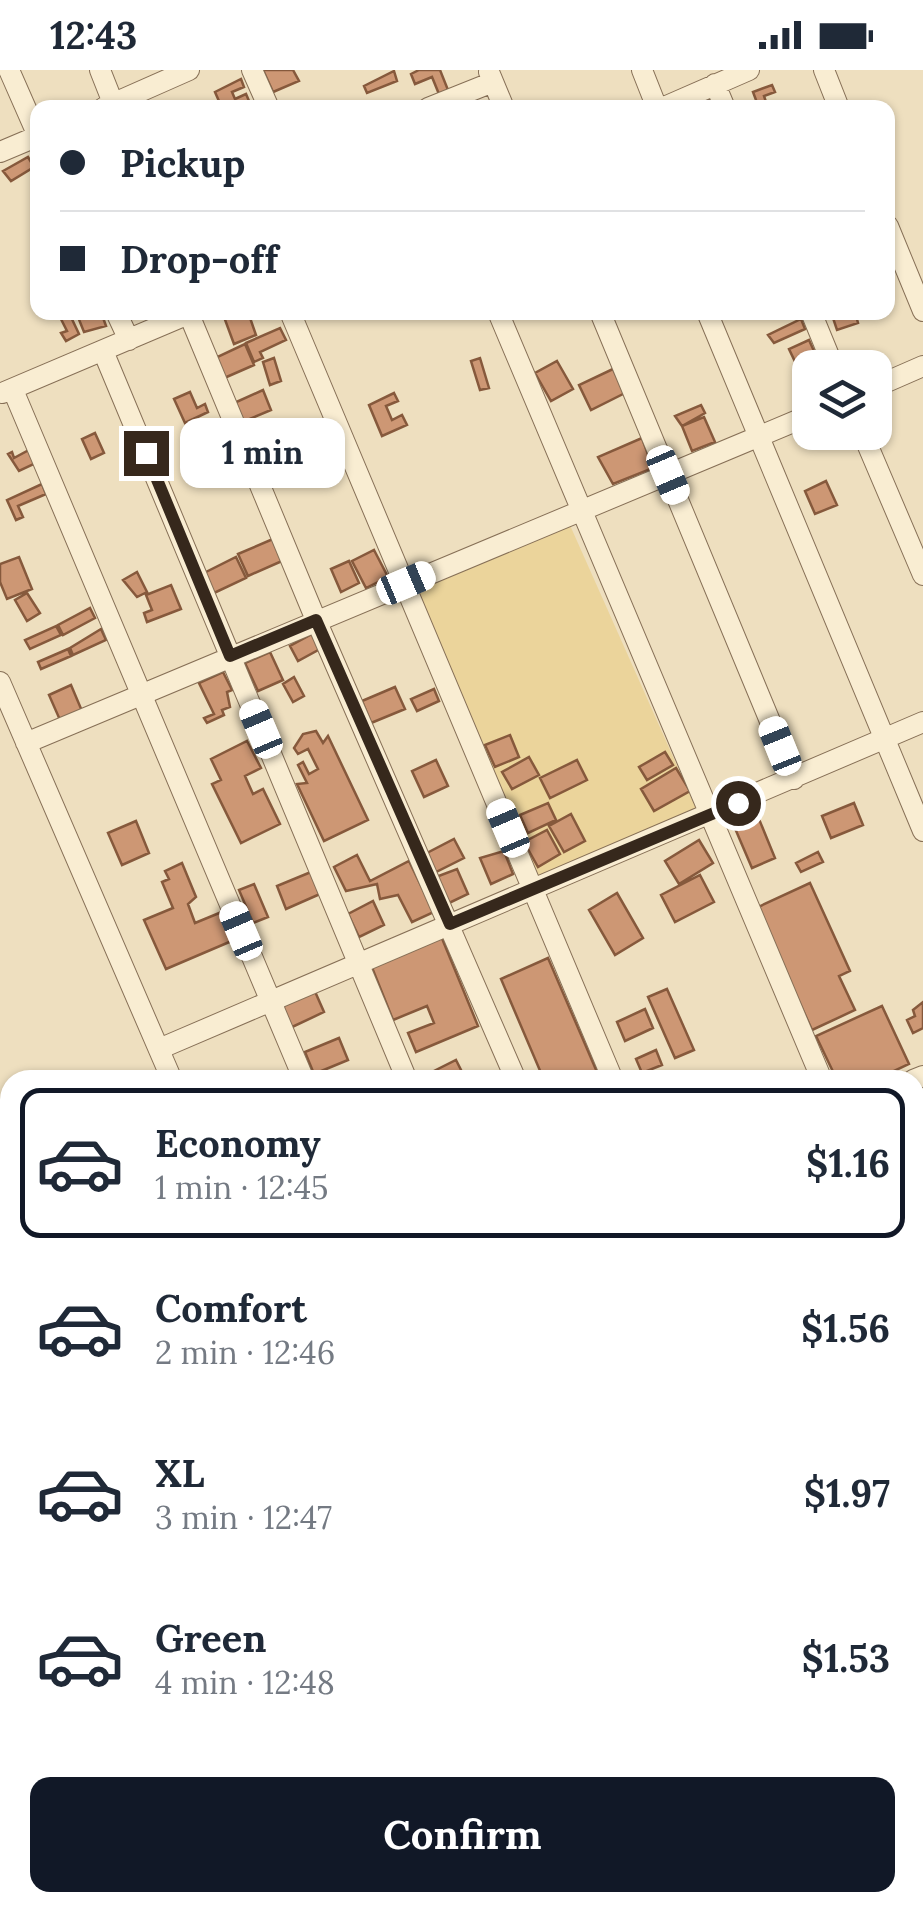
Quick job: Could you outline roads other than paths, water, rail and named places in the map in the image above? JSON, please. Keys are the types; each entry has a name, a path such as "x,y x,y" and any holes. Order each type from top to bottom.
{"street":[{"path":"9,70 30,120"},
{"path":"100,70 108,100"},
{"path":"123,100 189,70"},
{"path":"252,70 265,100"},
{"path":"642,70 656,100"},
{"path":"824,70 836,100"},
{"path":"678,100 739,72"},
{"path":"444,100 490,76 500,100"},
{"path":"715,84 722,100"},
{"path":"0,152 30,139"},
{"path":"895,243 923,311"},
{"path":"119,320 128,340"},
{"path":"174,320 6,392 300,1070"},
{"path":"193,320 316,620 512,1070"},
{"path":"293,320 609,1070"},
{"path":"501,320 818,1070"},
{"path":"603,320 794,779"},
{"path":"710,320 923,830"},
{"path":"814,320 827,350"},
{"path":"103,351 403,1070"},
{"path":"892,380 923,366"},
{"path":"26,743 792,423"},
{"path":"870,450 923,576"},
{"path":"0,682 168,1070"},
{"path":"159,1049 923,722"}]}
